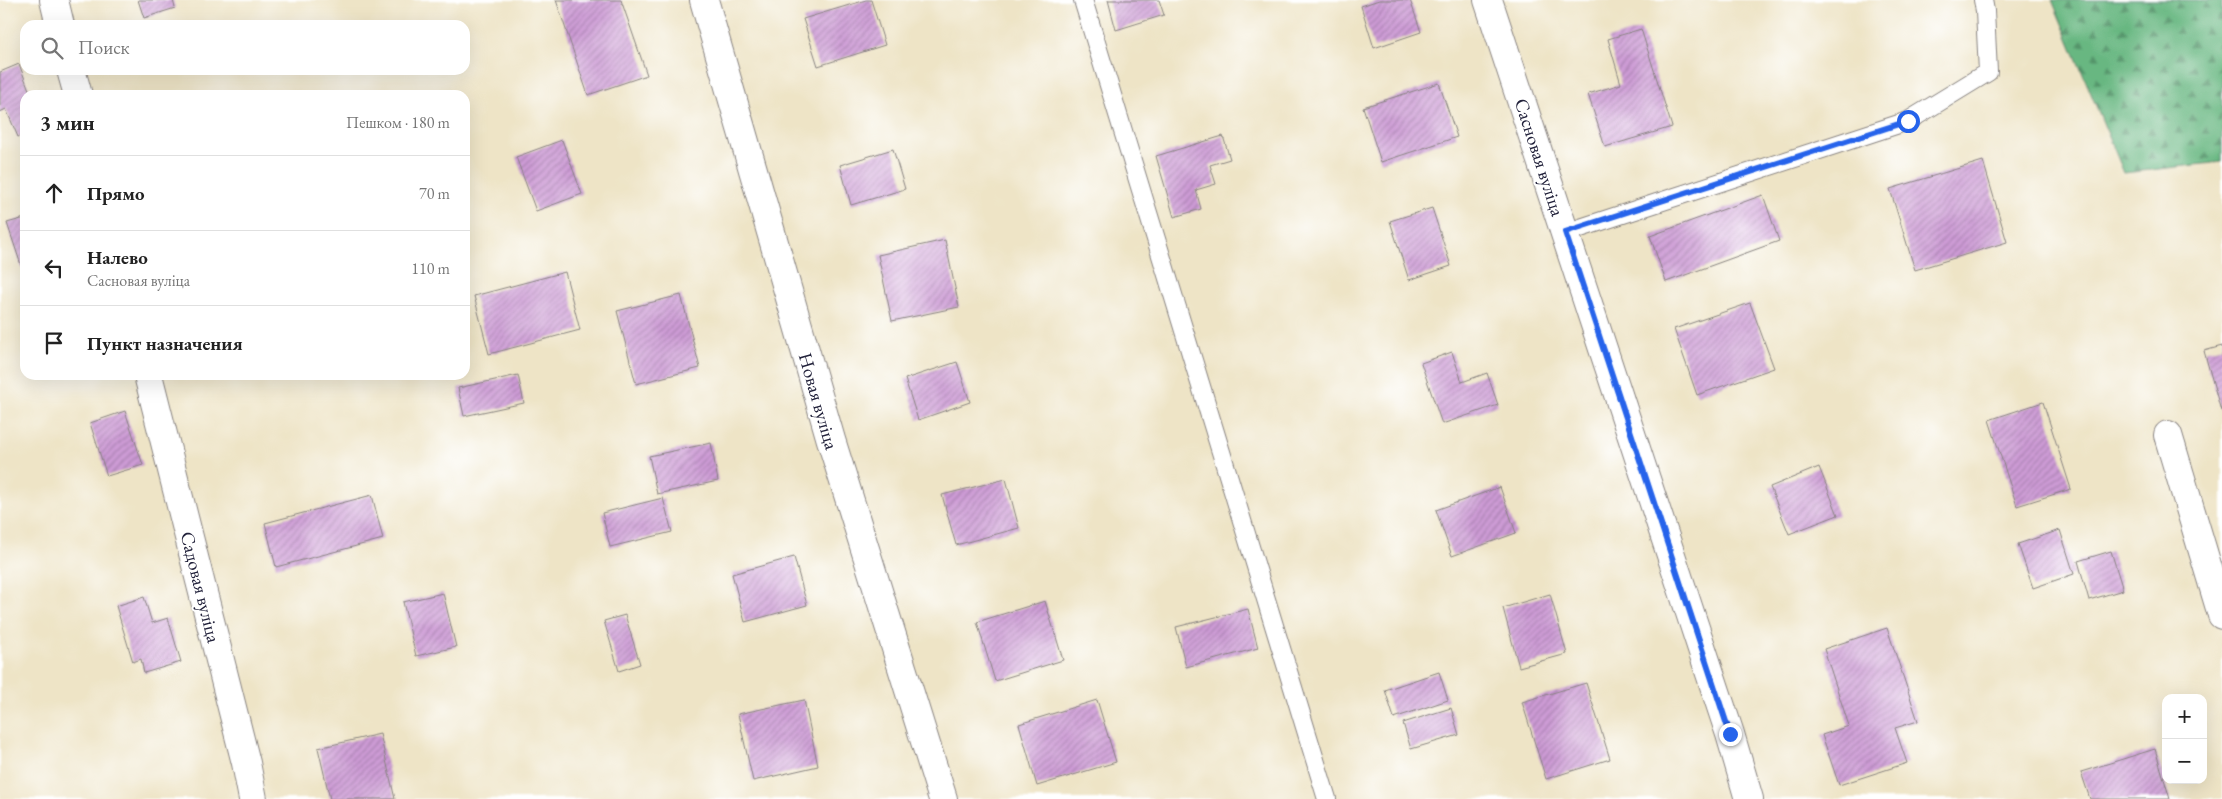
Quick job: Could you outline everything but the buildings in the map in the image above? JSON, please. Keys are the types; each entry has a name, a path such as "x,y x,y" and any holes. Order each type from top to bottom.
{"street":[{"path":"54,0 59,20"},
{"name":"Новая вуліца","path":"704,0 831,440 943,799"},
{"name":"Сасновая вуліца","path":"1488,0 1749,799"},
{"path":"72,75 77,90"},
{"name":"Садовая вуліца","path":"149,380 246,763 253,799"},
{"path":"2168,435 2222,615"}],"lane":[{"path":"1083,0 1327,799"},
{"path":"1565,232 1908,121 1988,72 1983,0"}],"green space":[{"path":"2052,0 2222,0 2222,162 2124,173"}],"route":[{"path":"1730,734 1565,232 1908,121"}]}
